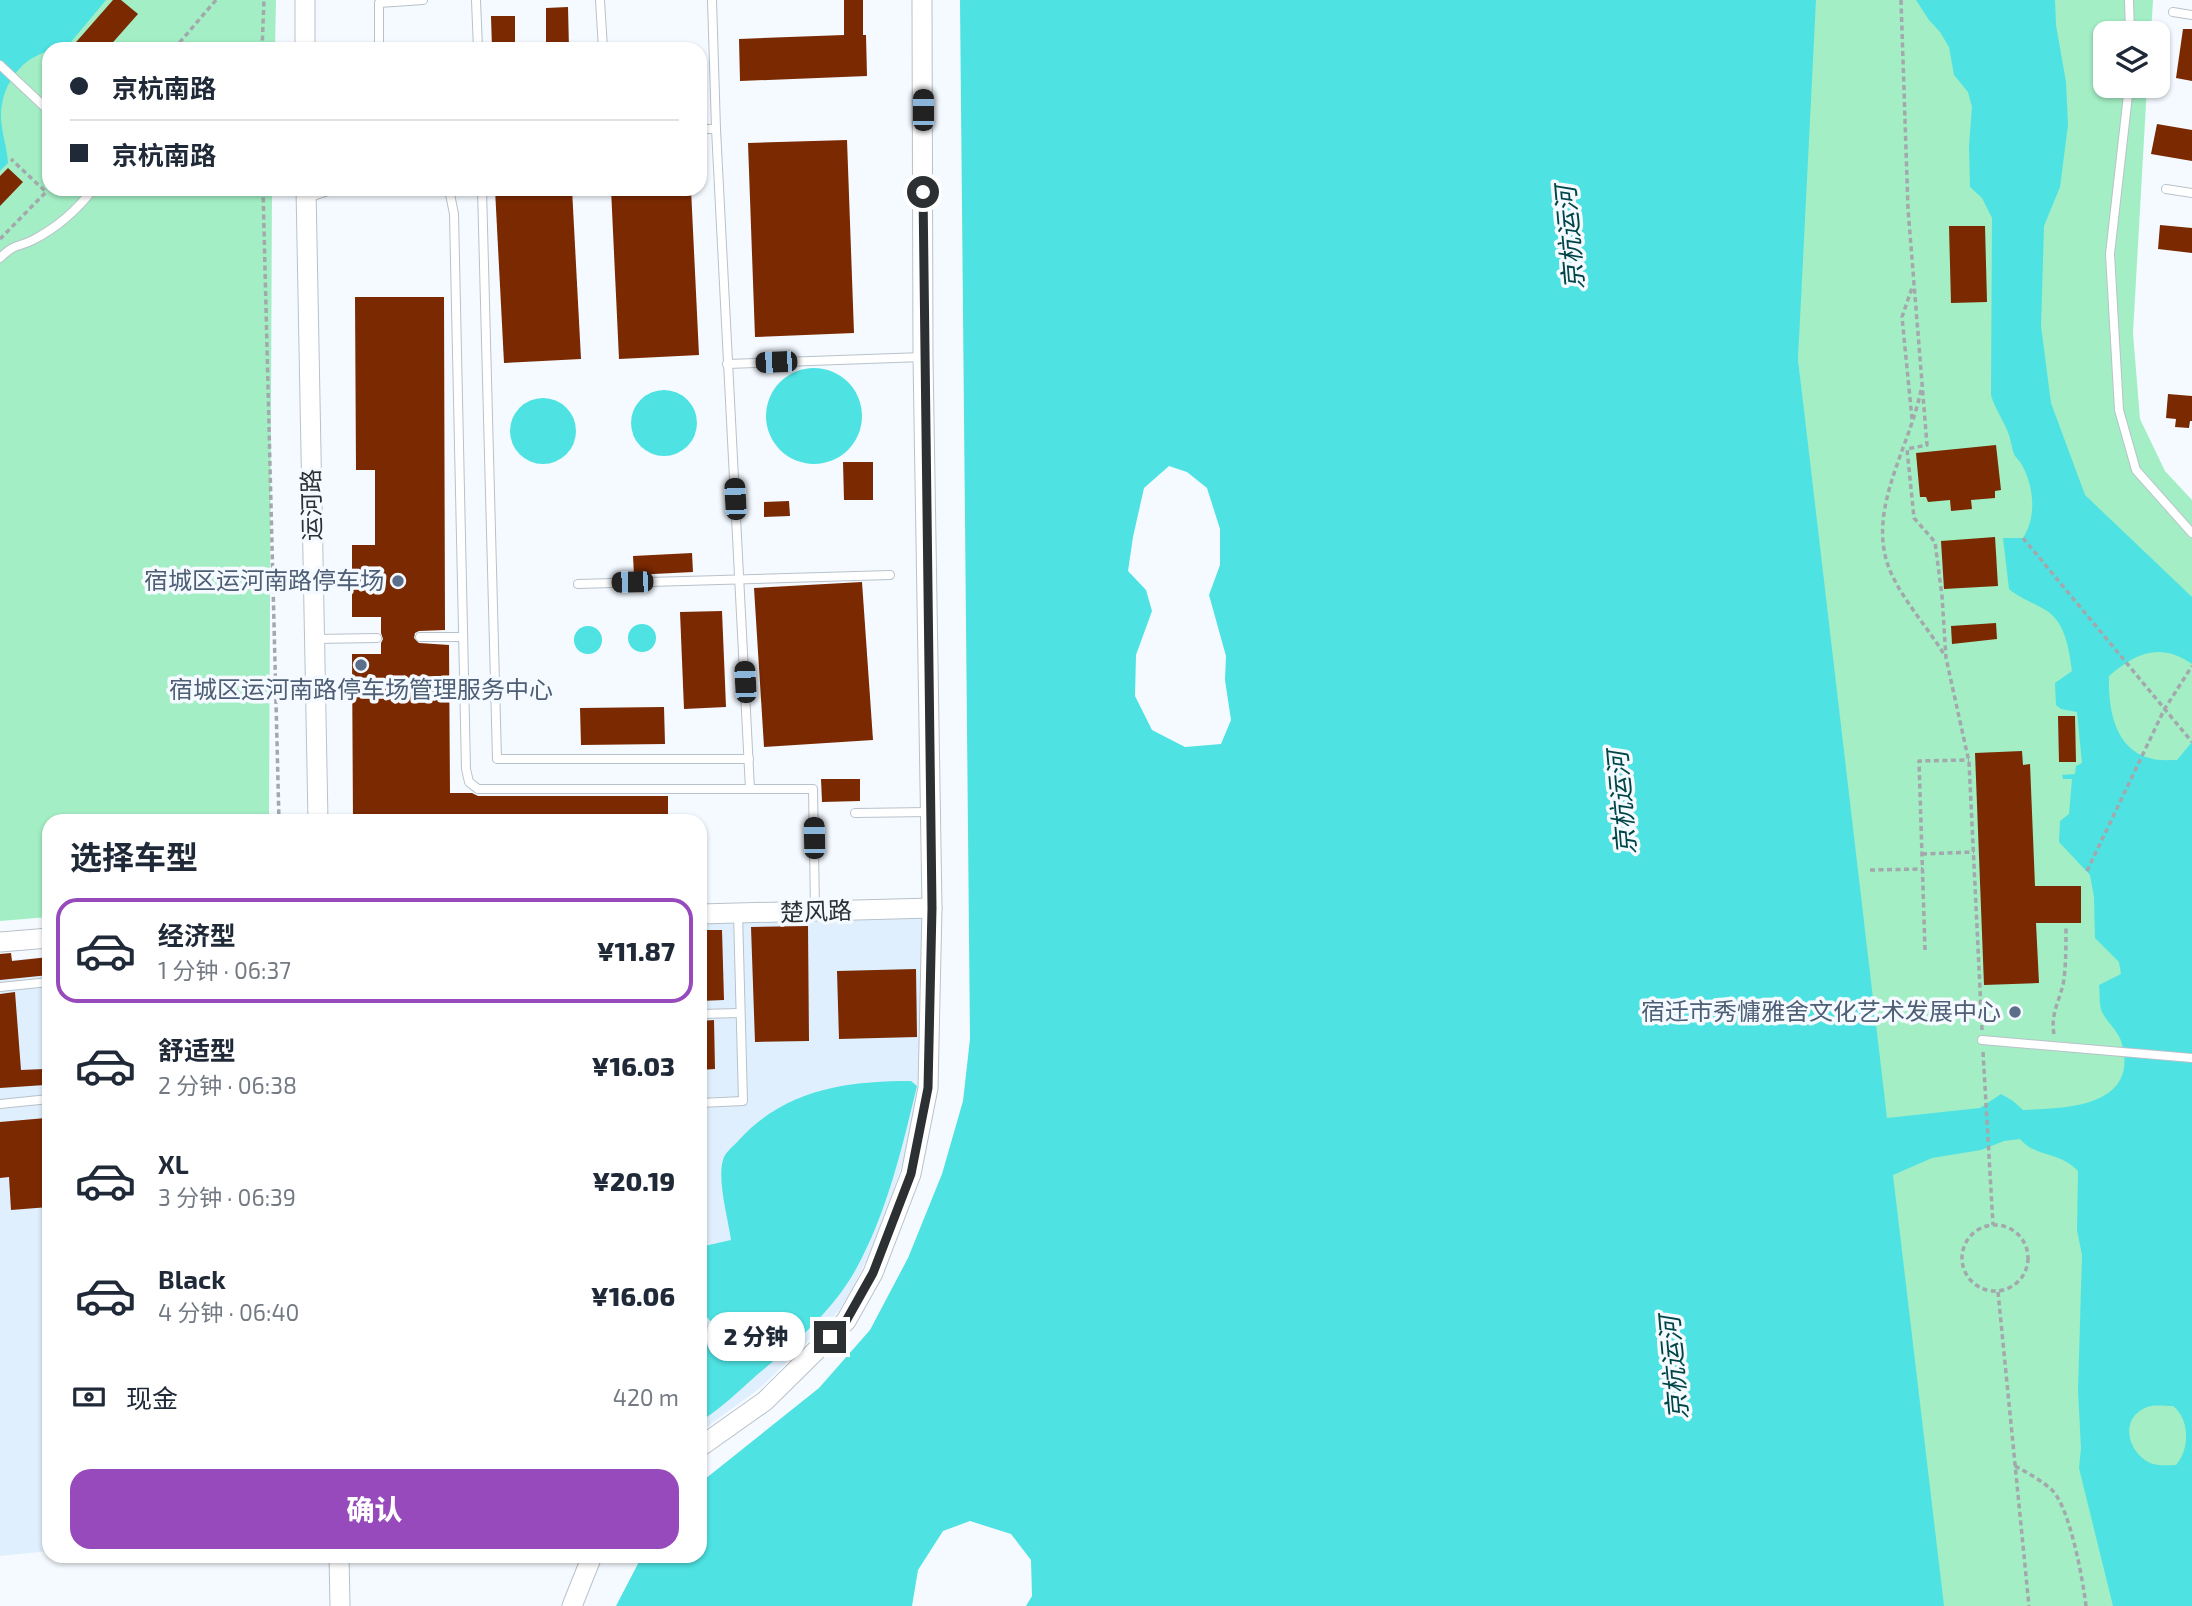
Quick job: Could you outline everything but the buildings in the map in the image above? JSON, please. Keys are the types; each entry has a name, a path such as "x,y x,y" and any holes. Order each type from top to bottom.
{"street":[{"path":"304,42 305,0"},
{"path":"707,1442 765,1401 846,1321 873,1273 911,1174 928,1088 932,908 923,357 922,0"},
{"name":"运河路","path":"306,196 318,814"},
{"name":"楚风路","path":"707,914 932,908"},
{"path":"0,942 42,939"},
{"path":"339,1563 340,1606"},
{"path":"572,1606 589,1563"}],"lane":[{"path":"379,42 379,3 423,0"},
{"path":"476,0 478,42"},
{"path":"600,0 603,42"},
{"path":"712,0 727,364 750,789"},
{"path":"2129,0 2130,21"},
{"path":"2173,12 2192,15"},
{"path":"0,65 42,105"},
{"path":"2128,98 2109,254 2119,410 2136,470 2192,533"},
{"path":"707,129 716,129"},
{"path":"2166,189 2192,193"},
{"path":"0,258 13,246 33,240 51,229 87,196"},
{"path":"451,196 454,214 468,782 478,789 813,789 815,912"},
{"path":"482,196 497,759 749,759"},
{"path":"727,364 923,357"},
{"path":"578,584 890,575"},
{"path":"420,637 463,637"},
{"path":"314,639 377,638"},
{"path":"855,813 930,812"},
{"path":"707,1103 743,1101 738,913"},
{"path":"0,987 42,983"},
{"path":"707,1014 740,1013"},
{"path":"1982,1040 2192,1058"},
{"path":"0,1104 42,1100"}],"path":[{"path":"180,42 216,0"},
{"path":"262,42 264,0"},
{"path":"1901,1 1908,209 1927,445 1907,450 1914,518 1935,542 1946,658 1969,760 1993,1225"},
{"path":"11,159 42,188"},
{"path":"0,239 42,196"},
{"path":"263,196 279,814"},
{"path":"1913,421 1902,317 1914,283"},
{"path":"1922,385 1913,421 1887,496 1882,522 1882,547 1892,575 1906,600 1927,626 1946,658"},
{"path":"2023,538 2192,742"},
{"path":"2087,871 2164,710 2191,668"},
{"path":"1925,950 1919,761 1969,760"},
{"path":"1922,854 1974,852"},
{"path":"1870,870 1923,869"},
{"path":"2056,1046 2052,1024 2054,1006 2064,982 2066,928"},
{"path":"1993,1225 2008,1227 2018,1233 2028,1251 2029,1261 2020,1280 2012,1287 1998,1292 1981,1288 1972,1282 1962,1261 1968,1239 1976,1231 1993,1225"},
{"path":"1998,1292 2029,1606"},
{"path":"2015,1466 2055,1492 2081,1570 2086,1606"}],"shaded area":[{"path":"925,918 923,1054 913,1130 880,1233 838,1312 760,1388 707,1427 707,923"},
{"path":"42,958 42,1552 0,1556 0,961"}],"green space":[{"path":"0,0 276,0 275,42 42,42 42,196 272,196 269,814 42,814 42,918 0,921"},
{"path":"1809,0 2153,0 2152,21 2093,21 2093,98 2146,98 2133,333 2140,419 2165,471 2192,500 2192,1606 1931,1606 1798,359"}],"water":[{"path":"0,0 106,0 71,42 42,42 42,53 28,61 11,80 5,92 1,119 8,163 0,171"},
{"name":"京杭运河","path":"960,0 1816,0 1798,359 1887,1118 1980,1108 2001,1094 2023,1110 2077,1105 2109,1092 2119,1081 2124,1065 2121,1039 2101,1009 2099,985 2121,974 2119,962 2095,938 2094,897 2090,875 2059,842 2060,821 2069,814 2072,779 2063,779 2062,775 2075,774 2076,766 2082,763 2077,712 2061,709 2056,705 2055,683 2072,671 2069,653 2056,619 2009,589 2003,538 2023,538 2030,520 2032,502 2026,474 2015,456 2009,435 1991,395 1992,218 1982,198 1970,187 1972,107 1968,92 1954,75 1949,47 1916,0 2055,0 2056,25 2066,82 2068,125 2060,187 2044,226 2041,326 2051,403 2085,495 2192,597 2192,664 2169,653 2149,653 2129,661 2109,676 2109,688 2116,725 2121,736 2137,753 2155,760 2177,760 2192,742 2192,1606 2113,1606 2079,1468 2082,1255 2077,1230 2078,1171 2063,1160 2033,1149 2020,1139 2004,1141 1981,1150 1932,1158 1893,1175 1944,1606 1026,1606 1032,1596 1031,1560 1011,1534 970,1521 943,1531 918,1570 912,1606 616,1606 638,1563 707,1563 707,1477 819,1388 870,1330 908,1258 942,1174 963,1101 970,1039","holes":["1169,466 1187,472 1207,488 1220,529 1220,565 1209,595 1226,656 1225,680 1231,720 1221,744 1185,747 1152,730 1135,696 1136,655 1152,611 1146,590 1128,571 1144,488","2173,1406 2179,1412 2186,1434 2181,1458 2176,1465 2153,1464 2145,1460 2138,1454 2130,1438 2131,1421 2148,1407"]},
{"path":"814,368 832,372 848,382 858,398 862,416 858,434 848,450 832,460 814,464 796,460 780,450 770,434 766,416 770,398 780,382 796,372"},
{"path":"664,390 677,393 687,400 694,410 697,423 694,436 687,446 677,453 664,456 651,453 641,446 634,436 631,423 634,410 641,400 651,393"},
{"path":"543,398 556,401 566,408 573,418 576,431 573,444 566,454 556,461 543,464 530,461 520,454 513,444 510,431 513,418 520,408 530,401"},
{"path":"642,624 652,628 656,638 652,648 642,652 632,648 628,638 632,628"},
{"path":"588,626 598,630 602,640 598,650 588,654 578,650 574,640 578,630"},
{"path":"911,1081 917,1086 892,1180 876,1226 856,1269 836,1299 799,1339 707,1417 707,1347 712,1323 707,1317 707,1245 731,1240 721,1178 726,1154 757,1123 797,1099 840,1086"}],"place":[{"name":"宿城区运河南路停车场","path":"398,581"},
{"name":"宿城区运河南路停车场管理服务中心","path":"361,665"},
{"name":"宿迁市秀慵雅舍文化艺术发展中心","path":"2015,1012"}],"route":[{"path":"830,1337 846,1321 873,1273 911,1174 928,1088 932,908 923,192"}]}
